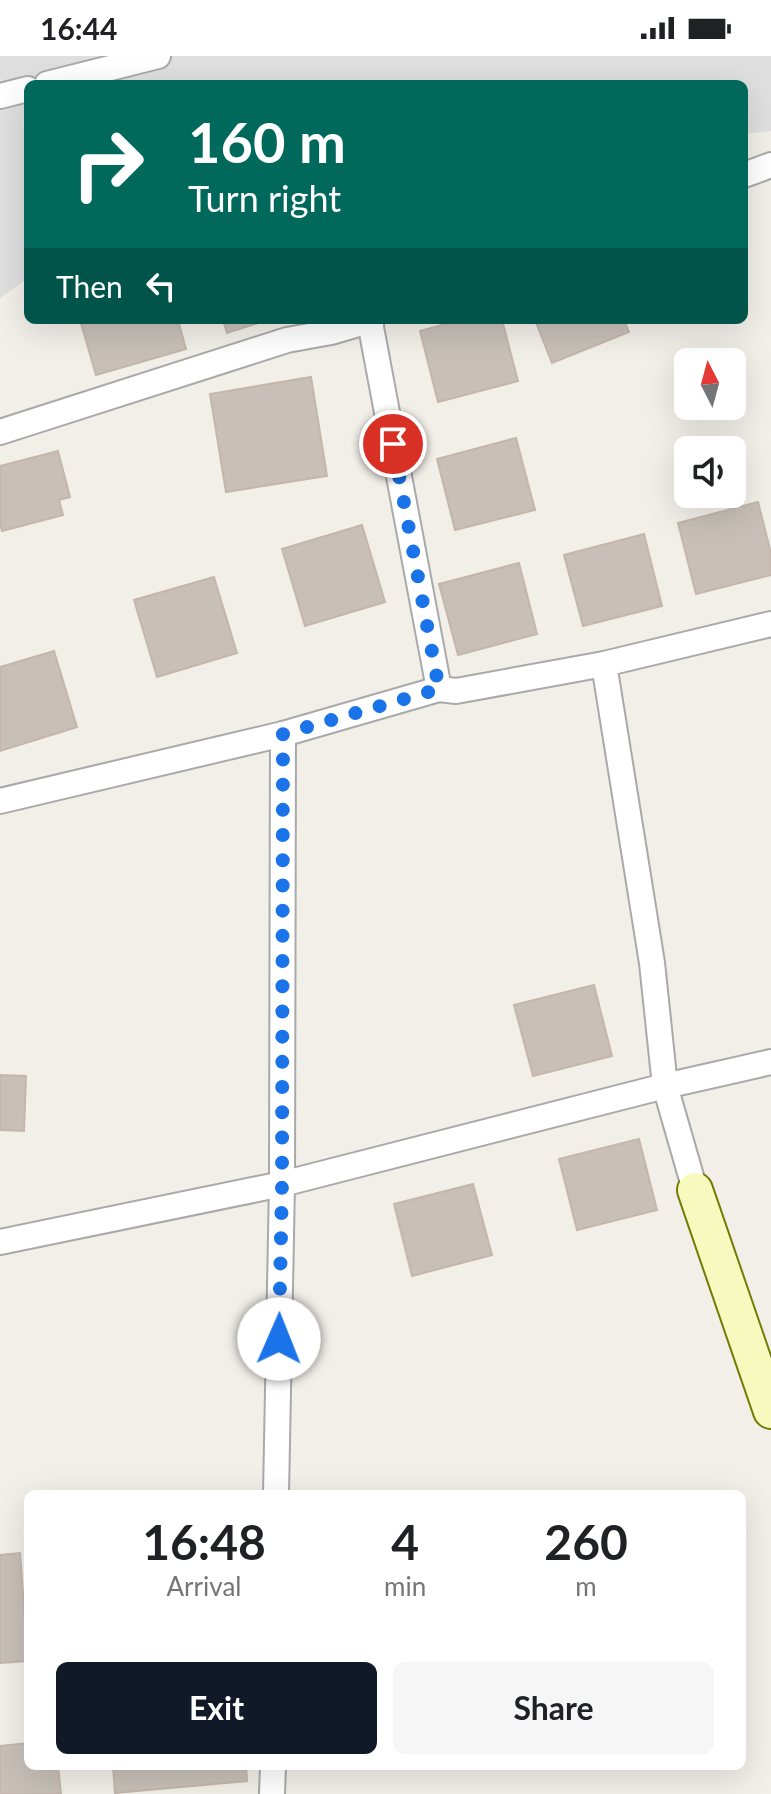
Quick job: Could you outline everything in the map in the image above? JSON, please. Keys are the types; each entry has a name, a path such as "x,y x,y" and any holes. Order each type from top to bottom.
{"street":[{"path":"62,80 151,57"},
{"path":"0,96 24,90"},
{"path":"748,174 771,165"},
{"path":"0,432 287,340 360,324"},
{"path":"372,324 439,689"},
{"path":"0,801 283,734 439,689 456,691 604,664 771,624"},
{"path":"604,664 652,963 665,1086 695,1190 771,1411"},
{"path":"276,1490 282,1184 283,734"},
{"path":"0,1242 282,1184 771,1062"},
{"path":"272,1794 273,1770"}],"shaded area":[{"path":"0,56 771,56 771,131 748,134 748,80 24,80 24,281 0,298"}],"building":[{"path":"81,324 179,324 186,349 96,375"},
{"path":"224,324 255,324 227,333"},
{"path":"446,324 503,324 518,381 438,402 420,331"},
{"path":"537,324 626,324 629,332 552,363"},
{"path":"311,377 327,476 226,492 210,394"},
{"path":"516,438 535,510 455,530 437,459"},
{"path":"58,451 70,497 59,500 63,515 2,531 0,466"},
{"path":"758,502 771,553 771,575 696,594 678,523 746,508 746,505"},
{"path":"362,525 385,602 305,626 282,549"},
{"path":"644,534 662,606 583,626 564,555"},
{"path":"519,563 537,634 458,655 439,584"},
{"path":"214,577 237,653 157,677 134,600"},
{"path":"54,651 77,727 0,751 0,667"},
{"path":"594,985 612,1056 533,1076 514,1005"},
{"path":"0,1075 26,1076 24,1131 0,1130"},
{"path":"639,1139 657,1210 577,1230 559,1159"},
{"path":"473,1184 492,1255 412,1276 394,1204"},
{"path":"20,1553 24,1661 0,1663 0,1555"},
{"path":"24,1743 24,1770 58,1770 61,1794 0,1794 0,1746"},
{"path":"113,1770 246,1770 247,1781 115,1793"}],"route":[{"path":"279,1339 283,734 439,689 393,444"}]}
